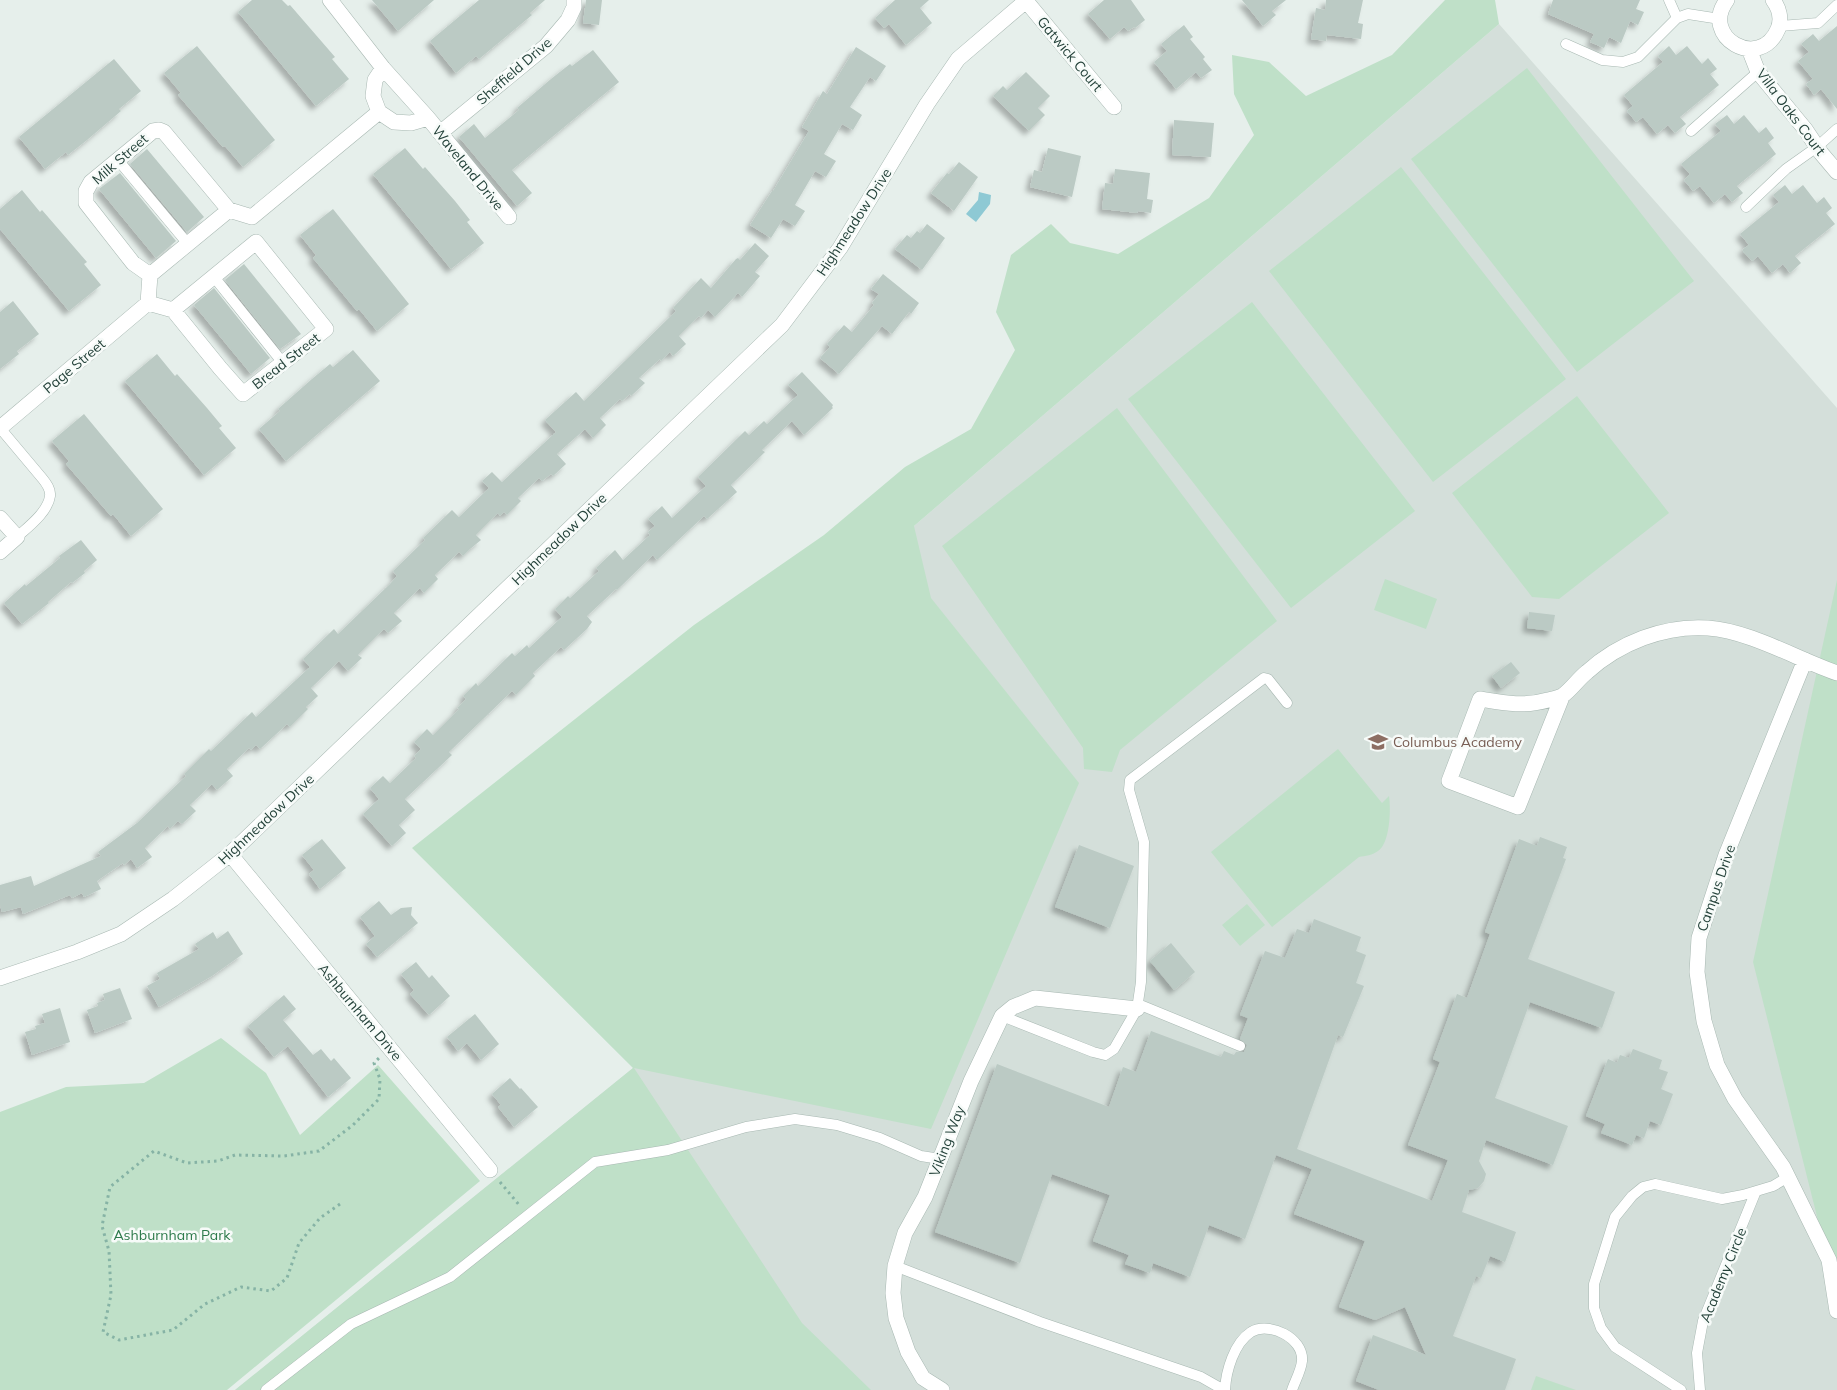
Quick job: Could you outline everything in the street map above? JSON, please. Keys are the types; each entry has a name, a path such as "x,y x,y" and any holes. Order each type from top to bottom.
{"street":[{"name":"Waveland Drive","path":"330,0 382,68 428,118 509,218"},
{"name":"Sheffield Drive","path":"440,133 546,46 568,20 574,7 574,0"},
{"path":"1727,0 1720,19 1721,28 1725,36 1732,43 1740,48 1749,49"},
{"path":"1773,0 1780,15 1780,26"},
{"name":"Gatwick Court","path":"1026,1 1114,107"},
{"name":"Highmeadow Drive","path":"0,978 77,952 121,934 173,899 230,854 782,325 840,248 927,104 958,59 1026,1"},
{"name":"Villa Oaks Court","path":"1780,26 1776,35 1769,43 1760,48 1749,49 1758,72 1805,129 1837,172"},
{"path":"252,217 379,112 373,96 375,80 382,68"},
{"name":"Waveland Drive","path":"379,112 394,122 411,124 428,118"},
{"name":"Milk Street","path":"150,275 133,263 86,203 86,192 91,182 153,131 159,130 164,132 229,210"},
{"path":"229,210 252,217 256,242 214,277 173,310 148,303 150,275 229,210"},
{"name":"Bread Street","path":"173,310 220,368 244,394 326,329 256,242"},
{"name":"Page Street","path":"0,428 148,303"},
{"path":"0,518 17,537 0,552"},
{"path":"1562,696 1535,704 1514,704 1480,699 1449,781 1518,807 1562,696 1587,671 1613,652 1641,637 1701,628 1726,632 1753,640 1837,673"},
{"name":"Campus Drive","path":"1805,660 1726,855 1699,938 1697,972 1704,1021 1717,1065 1735,1099 1788,1177 1828,1260 1837,1311"},
{"name":"Ashburnham Drive","path":"230,854 490,1170"},
{"path":"1002,1016 1013,1007 1035,998 1137,1007"},
{"name":"Viking Way","path":"942,1390 923,1378 908,1352 896,1318 893,1293 895,1266 905,1233 925,1197 971,1081 1002,1016"}],"lane":[{"path":"1669,0 1677,18"},
{"path":"1780,26 1818,23 1837,6"},
{"path":"1566,44 1602,60 1622,62 1638,57 1677,18 1688,14 1720,19"},
{"path":"1691,131 1758,72"},
{"path":"1746,207 1786,169 1817,147 1837,129"},
{"path":"118,160 188,244"},
{"path":"214,277 283,363"},
{"path":"0,428 48,486 50,495 47,504 17,537"},
{"path":"1002,1016 1093,1052 1105,1055 1114,1049 1137,1007 1141,982 1144,842 1128,790 1130,780 1264,678 1268,679 1287,703"},
{"path":"1137,1007 1240,1046"},
{"path":"266,1390 350,1324 450,1277 595,1162 668,1150 746,1127 796,1119 837,1125 880,1138 921,1156 940,1159"},
{"path":"1681,1390 1615,1347 1602,1328 1594,1308 1594,1284 1615,1217 1632,1196 1643,1187 1655,1184 1722,1199 1773,1186 1788,1177"},
{"name":"Academy Circle","path":"1700,1390 1697,1353 1703,1321 1756,1191"},
{"path":"895,1266 1040,1322 1201,1377 1224,1390 1227,1374 1238,1346 1252,1331 1271,1328 1289,1338 1300,1350 1302,1360 1292,1390"}],"path":[{"path":"340,1204 320,1218 299,1243 287,1278 271,1291 241,1287 204,1304 173,1330 120,1340 103,1332 111,1295 109,1251 102,1226 110,1187 154,1151 187,1163 218,1160 235,1155 284,1156 319,1150 353,1125 379,1099 380,1079 374,1063 391,1049"},
{"path":"490,1170 528,1215"}],"shaded area":[{"name":"Columbus Academy","path":"1499,24 1837,408 1837,1390 235,1390 633,1068 914,526"}],"green space":[{"path":"1445,0 1495,0 1499,24 914,526 931,598 1079,783 931,1129 634,1068 802,1323 871,1390 235,1390 633,1068 412,848 694,625 824,535 905,467 971,429 1015,350 996,312 1011,255 1051,224 1070,243 1118,254 1209,198 1254,135 1234,94 1232,55 1269,62 1306,96 1392,55"},
{"path":"1527,68 1694,281 1577,372 1411,159"},
{"path":"1401,167 1566,379 1433,482 1269,271"},
{"path":"1252,302 1415,511 1291,608 1128,399"},
{"path":"1577,396 1669,513 1559,599 1532,597 1452,493"},
{"path":"1117,408 1277,621 1120,750 1112,772 1084,769 1083,748 942,546"},
{"path":"1385,579 1437,599 1426,629 1374,610"},
{"path":"1837,580 1837,1296 1753,962"},
{"path":"1338,749 1382,803 1389,796 1390,817 1385,841 1378,851 1359,857 1272,927 1211,852"},
{"path":"1247,904 1265,925 1240,946 1222,925"},
{"name":"Ashburnham Park","path":"221,1038 266,1073 300,1135 378,1065 480,1181 227,1390 0,1390 0,1112 66,1087 144,1083"},
{"path":"1536,1376 1576,1390 1531,1390"}],"water":[{"path":"979,192 991,195 990,204 976,222 966,214 978,200"}],"building":[{"path":"252,0 282,0 288,6 290,5 335,57 332,59 349,79 316,106 238,12"},
{"path":"372,0 434,0 398,31"},
{"path":"479,0 545,0 530,13 532,15 479,59 476,56 456,73 430,41"},
{"path":"586,0 602,0 599,25 583,23"},
{"path":"895,0 929,0 920,8 932,23 906,45 889,24 884,28 875,18"},
{"path":"1104,0 1131,0 1145,20 1128,31 1124,27 1110,39 1088,14"},
{"path":"1242,0 1286,0 1272,11 1276,15 1263,26"},
{"path":"1326,0 1363,0 1358,23 1363,24 1361,39 1327,35 1326,41 1311,39 1316,8 1325,10"},
{"path":"1553,0 1640,0 1636,9 1644,12 1638,25 1630,21 1621,43 1609,37 1604,48 1590,42 1594,34 1548,14"},
{"path":"1184,25 1193,37 1190,39 1205,57 1203,59 1212,70 1201,78 1196,72 1176,89 1154,62 1167,51 1161,44"},
{"path":"1837,26 1837,109 1821,89 1814,95 1806,84 1813,79 1798,61 1809,52 1801,44 1813,34 1819,41"},
{"path":"197,46 275,140 243,167 178,95 181,93 164,73"},
{"path":"1669,46 1676,55 1687,46 1702,64 1708,58 1717,69 1710,74 1719,85 1680,117 1686,124 1675,133 1668,125 1657,134 1643,117 1636,122 1627,111 1633,106 1624,95 1663,62 1658,56"},
{"path":"856,47 886,66 876,81 870,77 850,107 862,115 853,130 842,124 824,154 836,161 826,177 815,171 795,205 805,211 795,226 783,219 771,238 750,225 809,131 802,127 823,91 827,94"},
{"path":"593,50 619,82 512,170 532,193 517,206 459,137 474,124 485,138 519,110 517,108 551,79 570,64 572,66"},
{"path":"114,59 141,91 87,140 68,155 66,152 45,169 19,137"},
{"path":"1026,72 1050,96 1038,108 1045,115 1029,131 993,96 1003,86 1007,90"},
{"path":"1727,115 1734,124 1744,115 1759,133 1766,127 1774,138 1768,143 1776,154 1737,186 1743,193 1732,202 1725,194 1714,203 1700,186 1693,191 1684,180 1690,174 1681,164 1721,131 1715,124"},
{"path":"1174,120 1214,123 1211,157 1172,155"},
{"path":"405,148 423,169 425,167 455,201 470,220 467,222 484,243 451,269 373,174"},
{"path":"1048,148 1081,156 1072,197 1030,187 1034,170 1042,172"},
{"path":"147,149 204,217 187,232 130,164"},
{"path":"959,162 978,177 954,211 931,193 947,173 949,174"},
{"path":"1115,169 1150,173 1147,199 1153,200 1151,213 1102,209 1105,183 1113,184"},
{"path":"120,173 176,241 156,258 99,189"},
{"path":"1785,185 1792,194 1803,185 1817,203 1824,197 1832,208 1826,213 1835,224 1795,256 1801,263 1790,273 1783,264 1772,273 1758,256 1752,261 1742,250 1749,245 1740,234 1779,202 1773,195"},
{"path":"22,190 87,262 84,264 101,285 69,311 0,229 0,209"},
{"path":"333,209 409,304 377,331 359,309 357,311 313,258 316,255 300,235"},
{"path":"927,224 945,238 922,270 895,249 907,235 911,238 917,231 920,233"},
{"path":"755,243 769,256 755,272 760,276 742,297 738,293 715,317 708,310 701,318 699,316 679,336 686,344 673,356 670,352 661,361 660,359 639,378 645,383 631,396 630,394 622,401 620,399 600,418 606,425 593,438 585,429 557,454 566,464 553,476 551,474 542,481 539,478 518,498 521,501 507,515 504,512 500,516 498,513 476,535 481,540 463,556 459,552 435,575 438,579 424,593 420,588 394,613 402,621 388,633 384,629 358,655 362,658 348,671 339,661 311,688 318,696 306,707 308,709 290,727 287,724 260,749 256,745 251,750 249,748 227,769 233,776 217,790 212,784 190,805 196,811 182,824 178,821 170,829 168,826 145,848 152,857 137,868 131,859 124,865 123,863 97,881 101,889 84,897 82,893 72,898 70,895 23,914 21,907 2,912 0,885 31,876 34,886 101,856 98,852 137,823 186,776 184,774 209,749 211,751 252,712 256,717 310,667 303,659 334,629 338,634 390,584 397,576 393,571 452,510 459,517 489,488 482,481 492,472 502,482 556,432 545,420 576,392 584,401 676,311 673,308 701,278 711,288 736,259 740,260"},
{"path":"244,264 301,334 280,349 225,280"},
{"path":"883,274 919,303 911,314 909,312 892,334 882,326 839,374 820,358 830,347 827,344 844,325 852,332 874,305 872,303 879,294 871,289"},
{"path":"214,288 270,358 251,374 194,305"},
{"path":"13,301 39,334 17,351 19,354 0,369 0,312"},
{"path":"353,350 380,381 286,461 259,429 280,411 278,409 312,379 330,364 333,367"},
{"path":"157,354 175,376 177,374 207,408 222,426 219,428 236,448 204,475 125,381"},
{"path":"802,372 833,405 833,408 804,435 792,421 762,450 765,452 731,485 737,492 707,519 704,516 657,560 653,555 587,616 592,622 587,629 564,650 561,647 533,673 535,676 516,695 512,691 449,752 452,755 405,799 415,810 399,825 406,833 392,846 363,814 379,799 370,788 383,776 390,783 416,758 414,756 421,749 414,742 427,729 433,735 459,709 457,708 466,699 463,696 476,683 478,686 512,653 515,656 527,645 529,648 562,617 555,609 599,571 596,568 615,550 623,560 650,535 648,532 655,526 648,519 662,506 672,518 706,486 698,477 745,431 749,435 764,421 767,424 798,395 788,385"},
{"path":"84,414 163,509 131,536 66,464 69,461 52,441"},
{"path":"81,540 97,560 84,571 85,573 71,582 49,603 22,624 4,603 25,584 26,586 60,558 59,556"},
{"path":"1529,612 1555,615 1552,631 1527,628"},
{"path":"1511,662 1520,673 1501,688 1492,676"},
{"path":"1540,837 1567,847 1563,858 1566,859 1528,959 1615,992 1602,1028 1530,1002 1495,1098 1568,1126 1553,1165 1486,1140 1479,1161 1486,1174 1484,1181 1478,1188 1469,1190 1462,1212 1516,1232 1505,1262 1490,1256 1481,1278 1476,1276 1453,1336 1516,1359 1505,1390 1379,1390 1356,1381 1373,1335 1426,1355 1405,1307 1375,1320 1339,1307 1365,1241 1294,1214 1312,1169 1276,1155 1245,1239 1209,1225 1190,1277 1153,1263 1150,1273 1125,1264 1129,1255 1093,1241 1110,1195 1052,1174 1020,1263 935,1232 997,1064 1109,1107 1123,1067 1136,1072 1151,1031 1221,1057 1224,1051 1234,1055 1236,1052 1244,1052 1247,1045 1240,1039 1248,1018 1240,1015 1265,951 1285,958 1297,929 1309,933 1314,919 1361,937 1356,951 1366,955 1356,983 1364,986 1343,1037 1338,1035 1297,1149 1432,1201 1448,1160 1408,1145 1440,1062 1433,1059 1457,994 1467,998 1490,934 1485,932 1519,839 1537,846"},
{"path":"322,839 346,868 320,889 309,874 314,870 302,855"},
{"path":"1079,845 1134,866 1110,928 1055,907"},
{"path":"379,901 391,915 401,908 412,907 411,915 418,923 377,957 366,944 375,936 360,917"},
{"path":"228,931 243,954 212,976 159,1007 147,986 160,979 157,973 199,949 195,944 213,932 217,939"},
{"path":"1171,943 1195,972 1174,990 1150,961"},
{"path":"416,962 429,978 432,975 450,996 429,1015 410,994 414,990 401,974"},
{"path":"120,988 132,1019 95,1033 87,1010 98,1006 97,1003 105,1000 103,994"},
{"path":"284,995 296,1009 283,1020 313,1055 321,1049 331,1061 334,1058 351,1078 328,1097 288,1046 274,1057 248,1026"},
{"path":"60,1008 70,1042 32,1055 25,1032 36,1029 35,1026 45,1023 42,1014"},
{"path":"475,1014 499,1044 481,1060 467,1043 458,1051 447,1037"},
{"path":"1633,1049 1662,1060 1659,1069 1668,1072 1661,1089 1673,1094 1661,1125 1650,1121 1644,1138 1636,1135 1632,1145 1601,1133 1605,1124 1586,1116 1608,1059 1617,1063 1620,1055 1629,1058"},
{"path":"510,1078 538,1107 514,1127 498,1107 501,1105 492,1094"}],"place":[{"name":"Columbus Academy","path":"1378,742"}]}
